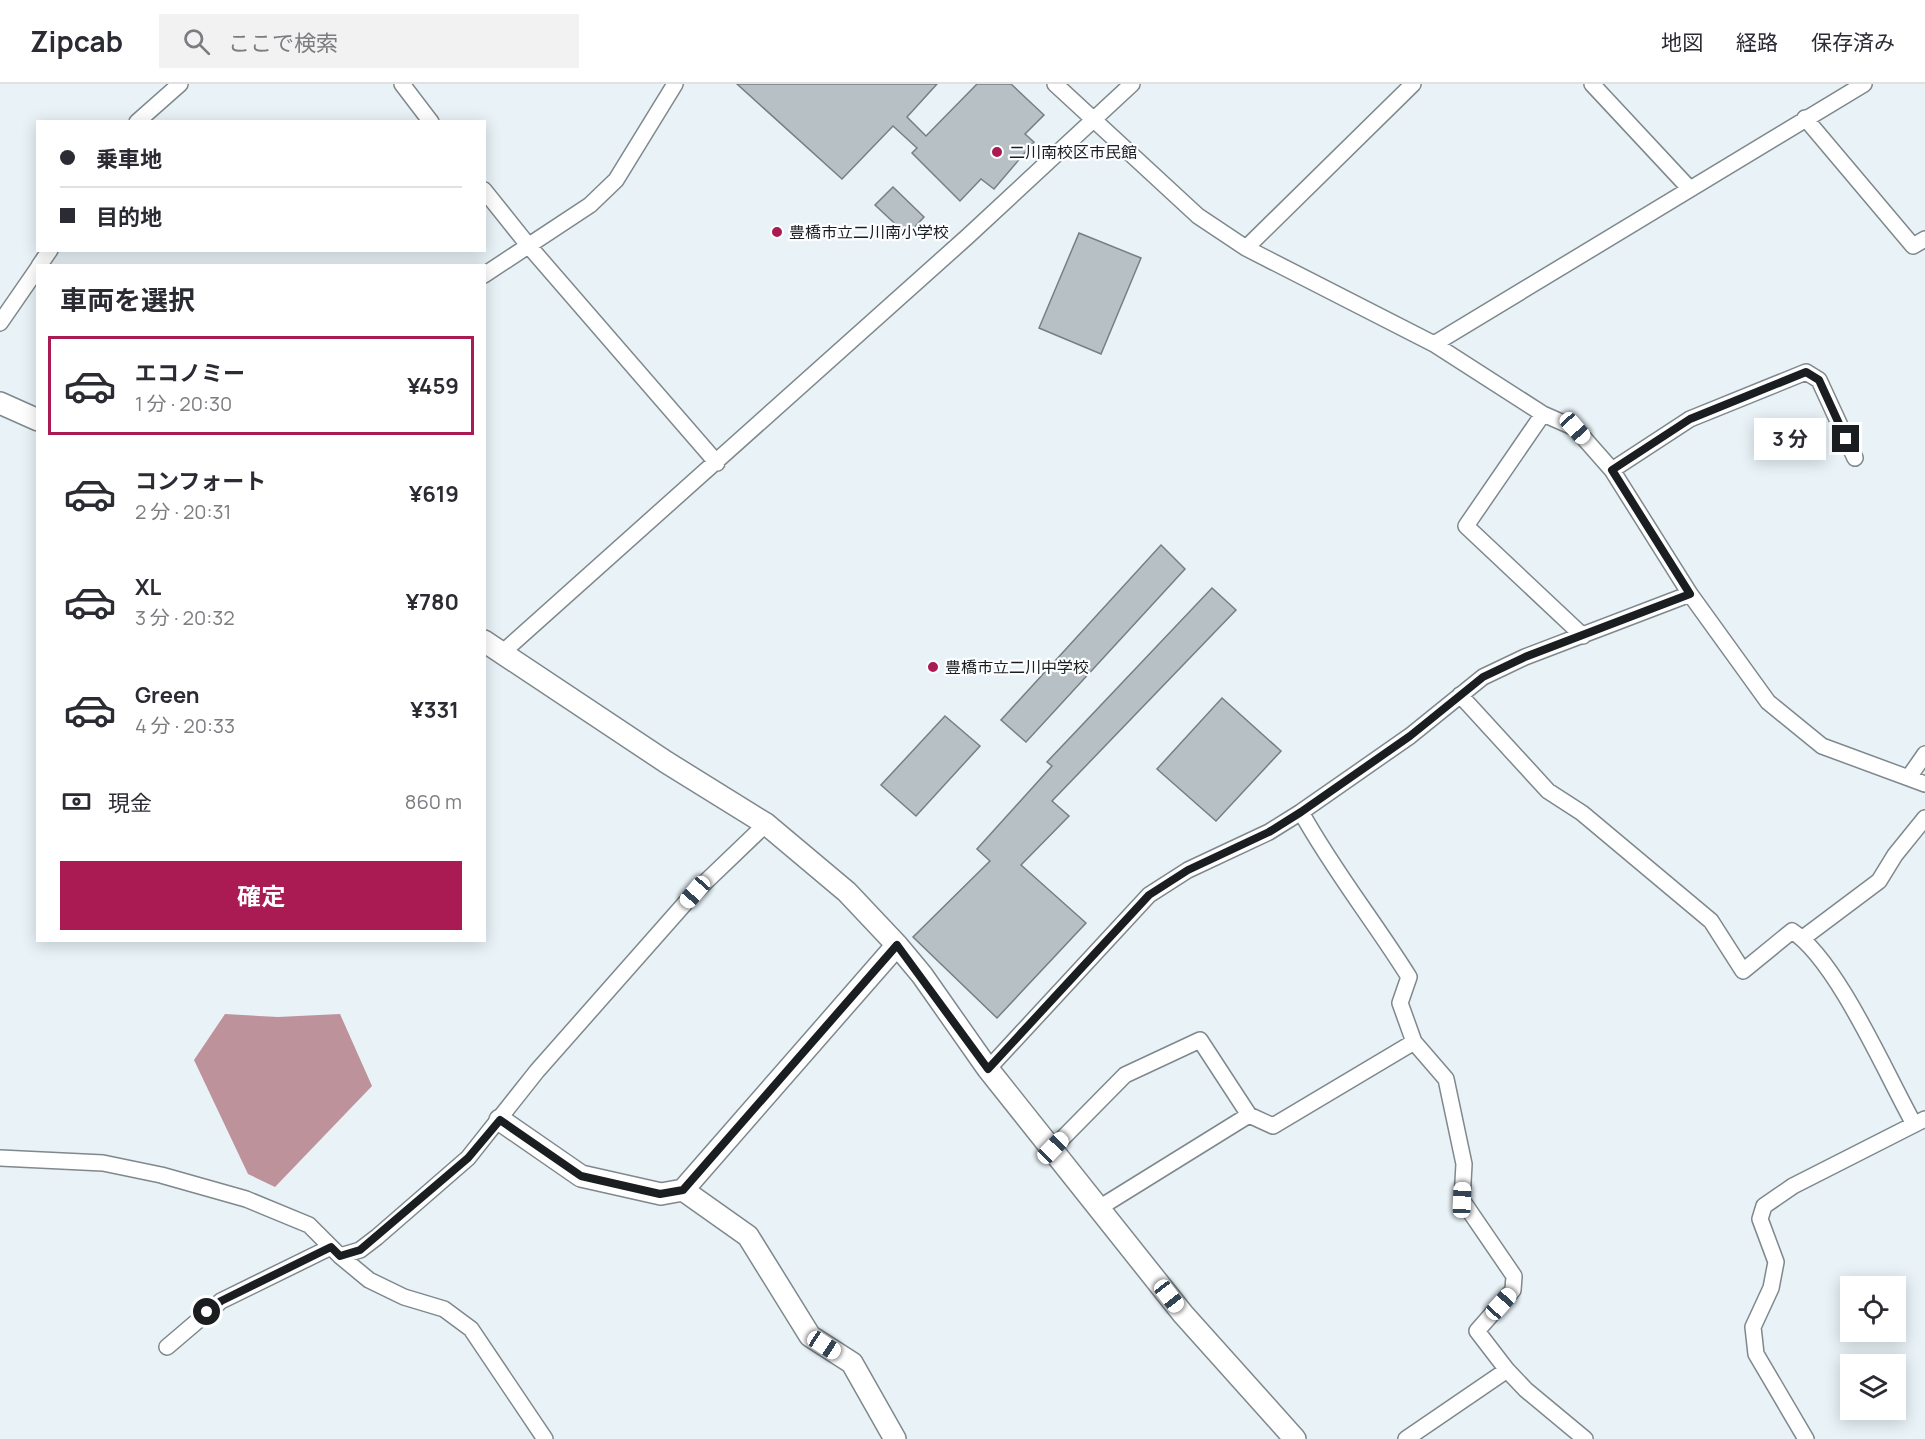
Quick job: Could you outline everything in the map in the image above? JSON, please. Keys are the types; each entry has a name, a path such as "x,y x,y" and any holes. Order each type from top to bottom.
{"street":[{"path":"139,120 180,84"},
{"path":"402,84 429,120"},
{"path":"486,274 590,205 616,180 675,84"},
{"path":"1055,84 1198,216 1246,248 1434,344 1544,414 1575,428 1612,470 1690,594 1768,702 1822,746 1925,784"},
{"path":"502,652 717,463 1094,122 1132,84"},
{"path":"1246,248 1413,84"},
{"path":"1592,84 1689,188"},
{"path":"1434,344 1864,84"},
{"path":"1805,118 1913,246 1925,238"},
{"path":"486,192 528,245 717,463"},
{"path":"0,323 36,270"},
{"path":"1612,470 1690,419 1806,372 1819,380 1855,458"},
{"path":"0,403 36,419"},
{"path":"1544,414 1466,526 1583,636"},
{"path":"988,1069 1149,895 1188,870 1269,832 1301,812 1410,736 1483,677 1525,657 1690,594"},
{"path":"486,642 666,762 766,824 846,892 897,945 988,1069 1183,1314 1295,1439"},
{"path":"1460,695 1548,791 1582,813 1711,921 1743,971 1791,931 1803,938 1837,982 1919,1121 1793,1186 1764,1206 1760,1219 1776,1262 1771,1287 1754,1327 1756,1354 1806,1439"},
{"path":"1909,777 1925,754"},
{"path":"1301,812 1323,851 1370,915 1409,977 1400,1003 1414,1042 1446,1079 1464,1164 1462,1200 1514,1276 1514,1290 1477,1331 1507,1370 1585,1439"},
{"path":"1803,938 1880,881 1895,855 1925,818"},
{"path":"167,1347 221,1301 335,1251 360,1250 468,1158 537,1071 687,901 766,824"},
{"path":"500,1120 581,1176 660,1194 683,1190 897,945"},
{"path":"1053,1148 1125,1075 1200,1040 1249,1115 1273,1126 1414,1042"},
{"path":"1099,1208 1249,1115"},
{"path":"0,1158 103,1163 172,1178 275,1210 309,1225 369,1280 404,1297 444,1309 471,1329 545,1439"},
{"path":"683,1190 748,1236 810,1336 852,1363 895,1439"},
{"path":"1406,1439 1507,1370"}],"shaded area":[{"path":"225,1014 278,1017 340,1014 372,1086 275,1187 248,1174 194,1060"}],"building":[{"path":"737,84 937,84 907,117 926,136 977,84 1011,84 1044,115 1025,134 1034,142 994,189 981,179 960,201 912,153 917,148 893,126 842,179"},
{"path":"893,187 924,217 907,235 875,205"},
{"path":"1079,233 1141,258 1101,354 1039,328"},
{"path":"1161,545 1185,569 1026,742 1001,720"},
{"path":"1212,588 1236,610 1052,801 1069,816 1021,865 1086,923 997,1018 913,937 990,861 977,849 1052,766 1047,762"},
{"path":"1222,698 1281,751 1216,821 1157,769"},
{"path":"945,716 980,746 916,816 881,785"}],"place":[{"name":"二川南校区市民館","path":"997,152"},
{"name":"豊橋市立二川南小学校","path":"777,232"},
{"name":"豊橋市立二川中学校","path":"933,667"}],"route":[{"path":"207,1312 221,1301 331,1247 340,1256 360,1250 468,1158 500,1120 581,1176 660,1194 683,1190 897,945 922,975 939,1003 988,1069 1149,895 1188,870 1269,832 1301,812 1410,736 1483,677 1525,657 1690,594 1612,470 1690,419 1806,372 1819,380 1846,439"}]}
